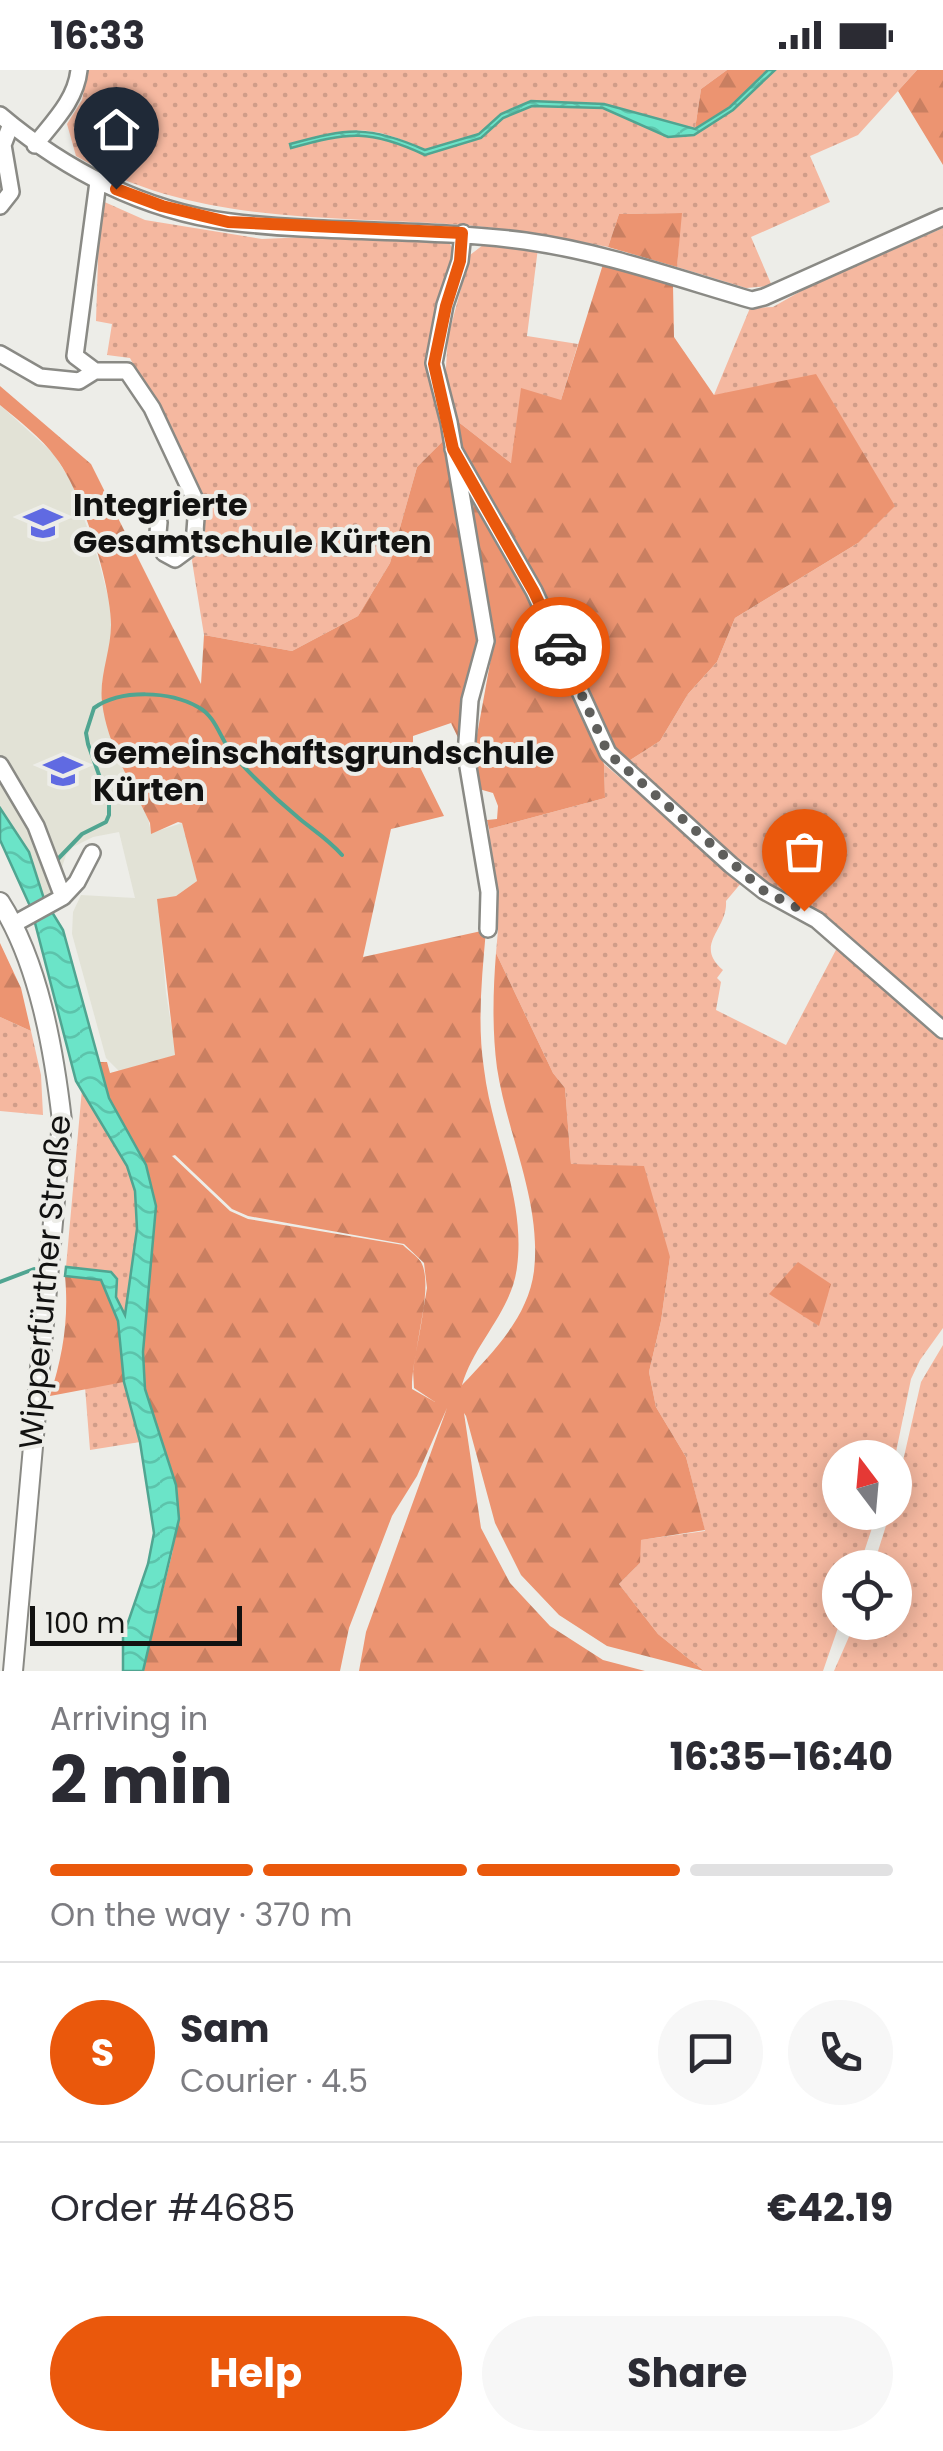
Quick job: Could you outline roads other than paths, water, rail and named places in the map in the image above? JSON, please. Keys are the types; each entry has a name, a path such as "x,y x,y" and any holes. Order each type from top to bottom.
{"main road":[{"name":"Wipperfürther Straße","path":"0,902 19,922 53,1044 62,1122 12,1671"}],"street":[{"path":"34,144 65,108 78,82 79,70"},
{"path":"6,120 34,144 98,182 162,206 228,222 462,233 604,254 752,300 943,217"},
{"path":"0,206 11,192 3,144 6,120"},
{"path":"94,371 75,356 98,182"},
{"path":"462,233 460,261 434,364 486,641 470,700 466,755 489,892 488,929"},
{"path":"0,354 40,377 79,381 94,371 127,371 152,408 197,504 194,545 175,559 164,552 158,522"},
{"path":"453,449 534,592 608,753 732,865 764,891 818,920 943,1030"},
{"path":"0,764 36,826 60,897"},
{"path":"19,922 78,882 92,853"}],"water":[{"path":"768,70 775,70 733,110 694,135 668,137 603,108 532,106 503,118 481,138 425,155 373,137 344,136 291,148 290,144 358,132 388,136 425,150 479,134 501,114 531,101 604,104 695,129 730,107"},
{"path":"0,808 29,852 44,899 63,930 109,1098 146,1165 156,1206 143,1352 145,1389 176,1485 179,1519 143,1671 123,1671 123,1637 148,1564 154,1533 140,1442 124,1382 118,1321 101,1280 65,1276 66,1267 111,1272 117,1279 116,1297 125,1315 137,1229 135,1191 127,1166 76,1081 35,923 27,908 30,906 0,840"}],"waterway":[{"path":"56,861 82,834 106,822 109,815 109,803 86,733 94,708 118,698 146,694 174,698 204,711 242,764 342,855"},
{"path":"0,1282 34,1269"}],"place":[{"name":"Integrierte Gesamtschule Kürten","path":"43,523"},
{"name":"Gemeinschaftsgrundschule Kürten","path":"63,771"}]}
